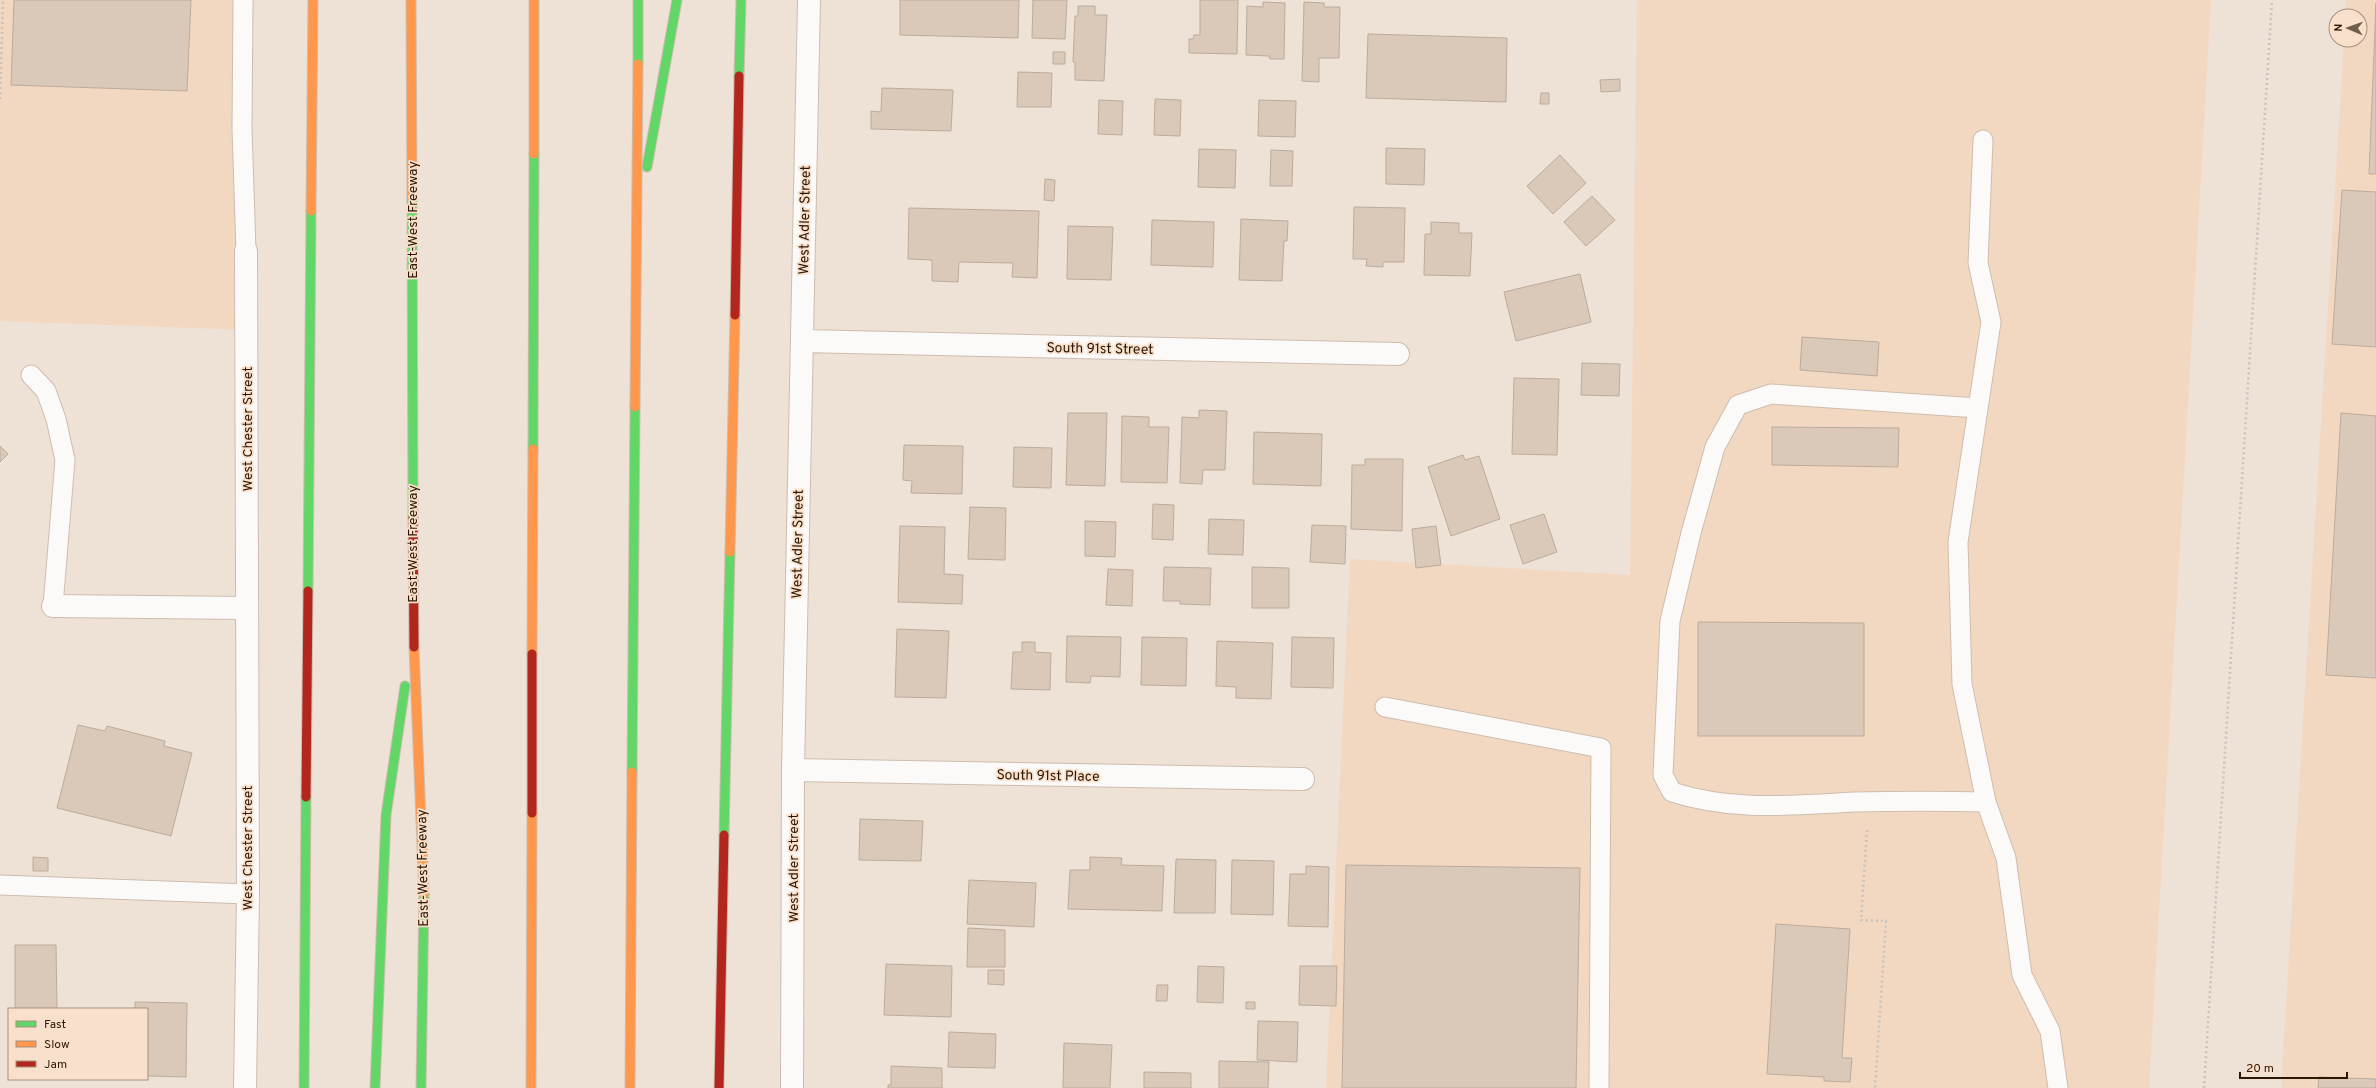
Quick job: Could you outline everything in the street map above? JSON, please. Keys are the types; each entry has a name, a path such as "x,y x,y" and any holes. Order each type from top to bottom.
{"highway":[{"path":"304,1088 313,0"},
{"name":"East-West Freeway","path":"411,0 413,635 424,882 421,1088"},
{"path":"531,1088 534,0"},
{"path":"630,1088 638,0"},
{"path":"636,227 677,0"},
{"path":"718,1088 741,0"},
{"path":"375,1088 386,815 413,635"}],"street":[{"name":"West Adler Street","path":"792,1088 793,770 809,0"},
{"name":"West Chester Street","path":"245,1088 248,894 246,251"},
{"name":"South 91st Street","path":"802,341 1398,354"},
{"path":"53,606 246,608"},
{"name":"South 91st Place","path":"793,770 1303,779"}],"lane":[{"path":"243,0 242,129 246,251"},
{"path":"1983,140 1978,263 1991,322 1958,542 1962,684 1986,802 2006,858 2022,975 2050,1030 2058,1088"},
{"path":"31,375 46,391 56,418 65,460 53,606"},
{"path":"1978,408 1771,394 1738,405 1715,447 1699,504 1670,621 1663,775 1672,792 1693,798 1749,807 1869,802 1986,802"},
{"path":"1385,707 1601,748 1599,1088"},
{"path":"0,885 248,894"}],"path":[{"path":"0,99 3,0"},
{"path":"2204,1088 2272,0"},
{"path":"1869,802 1861,920 1886,921 1875,1088"}],"shaded area":[{"path":"0,0 246,0 247,330 0,321"},
{"path":"1637,0 2211,0 2149,1088 1326,1088 1350,559 1630,575"},
{"path":"2346,0 2376,0 2376,1088 2281,1088 2344,48 2368,48 2368,8 2346,8"}],"building":[{"path":"14,0 191,0 187,91 11,85"},
{"path":"900,0 1019,0 1018,38 900,35"},
{"path":"1033,0 1067,0 1065,39 1032,38"},
{"path":"1200,0 1238,0 1237,54 1189,53 1189,39 1193,39 1194,35 1200,35"},
{"path":"1263,2 1285,3 1284,59 1270,59 1269,56 1246,55 1247,6 1263,7"},
{"path":"1304,2 1324,3 1324,7 1340,7 1339,58 1319,58 1319,82 1302,81"},
{"path":"2376,3 2376,174 2369,174"},
{"path":"1078,6 1095,6 1095,15 1107,15 1104,81 1075,80 1075,62 1073,62 1075,16 1078,16"},
{"path":"1368,34 1507,38 1506,102 1366,98"},
{"path":"1053,52 1065,52 1065,64 1053,64"},
{"path":"1018,72 1052,73 1051,107 1017,107"},
{"path":"1620,79 1620,91 1601,92 1600,80"},
{"path":"882,88 953,90 951,131 871,129 871,111 881,112"},
{"path":"1541,93 1549,93 1549,104 1540,104"},
{"path":"1155,99 1181,100 1180,136 1154,135"},
{"path":"1099,100 1123,101 1122,135 1098,134"},
{"path":"1259,100 1296,101 1295,137 1258,136"},
{"path":"1386,148 1425,149 1424,185 1386,184"},
{"path":"1199,149 1236,150 1235,188 1198,187"},
{"path":"1271,150 1293,151 1292,186 1270,186"},
{"path":"1560,155 1586,183 1553,214 1527,186"},
{"path":"1045,179 1055,180 1054,201 1044,200"},
{"path":"2342,190 2376,192 2376,347 2332,344"},
{"path":"1592,196 1615,220 1586,246 1564,222"},
{"path":"1354,207 1405,208 1404,262 1383,262 1383,267 1366,266 1367,259 1353,259"},
{"path":"909,208 1039,211 1037,278 1012,277 1013,263 959,262 958,282 932,281 932,260 908,259"},
{"path":"1241,219 1288,221 1287,241 1284,241 1282,281 1239,280"},
{"path":"1152,220 1214,222 1213,267 1151,265"},
{"path":"1431,222 1459,223 1459,233 1472,233 1470,276 1424,275 1425,234 1431,234"},
{"path":"1068,226 1113,227 1111,280 1067,279"},
{"path":"1580,274 1591,322 1516,341 1504,292"},
{"path":"1802,337 1879,342 1877,376 1800,370"},
{"path":"1582,363 1620,364 1619,396 1581,395"},
{"path":"1514,378 1559,379 1557,455 1512,454"},
{"path":"1199,410 1227,411 1225,470 1203,470 1202,484 1180,483 1182,417 1199,418"},
{"path":"1068,413 1107,413 1105,486 1066,485"},
{"path":"2341,413 2376,416 2376,678 2326,675"},
{"path":"1122,416 1149,417 1149,427 1169,427 1167,483 1121,482"},
{"path":"1772,427 1899,428 1898,467 1772,465"},
{"path":"1254,432 1322,434 1321,486 1253,484"},
{"path":"904,445 963,446 962,494 911,493 912,481 903,480"},
{"path":"0,446 8,454 0,462"},
{"path":"1014,447 1052,448 1051,488 1013,487"},
{"path":"1463,455 1465,460 1479,456 1500,519 1451,536 1428,467"},
{"path":"1365,459 1403,459 1402,531 1351,529 1352,465 1365,465"},
{"path":"1153,504 1174,505 1173,540 1152,539"},
{"path":"970,507 1006,508 1005,560 968,559"},
{"path":"1544,514 1557,552 1523,564 1510,525"},
{"path":"1209,519 1244,520 1243,555 1208,554"},
{"path":"1085,521 1116,522 1115,557 1085,556"},
{"path":"1312,525 1346,526 1345,564 1310,562"},
{"path":"900,526 945,527 944,574 963,575 962,604 898,602"},
{"path":"1436,526 1441,565 1416,568 1412,529"},
{"path":"1164,567 1211,568 1210,605 1180,604 1180,601 1163,601"},
{"path":"1252,567 1289,568 1289,608 1252,608"},
{"path":"1108,569 1133,570 1132,606 1106,605"},
{"path":"1698,622 1864,623 1864,736 1698,736"},
{"path":"897,629 949,631 946,698 895,697"},
{"path":"1067,636 1121,637 1120,677 1091,676 1090,683 1066,682"},
{"path":"1142,637 1187,638 1186,686 1141,685"},
{"path":"1292,637 1334,638 1333,688 1291,687"},
{"path":"1217,641 1273,643 1271,699 1236,698 1236,687 1216,686"},
{"path":"1022,642 1035,642 1035,652 1051,653 1050,690 1011,689 1013,652 1022,652"},
{"path":"78,725 105,731 107,726 165,741 164,746 192,753 171,836 57,808"},
{"path":"860,819 923,821 921,861 859,860"},
{"path":"33,857 48,858 48,871 33,871"},
{"path":"1090,857 1122,858 1121,865 1164,866 1162,911 1068,909 1070,870 1090,870"},
{"path":"1176,859 1216,860 1215,913 1174,913"},
{"path":"1232,860 1274,861 1273,915 1231,914"},
{"path":"1346,865 1580,868 1576,1088 1342,1088"},
{"path":"1306,866 1329,867 1328,927 1288,926 1290,874 1306,874"},
{"path":"969,880 1036,883 1034,927 967,924"},
{"path":"1776,924 1850,929 1842,1058 1852,1058 1850,1082 1824,1081 1824,1077 1767,1074"},
{"path":"968,928 1005,930 1005,967 967,967"},
{"path":"15,945 56,945 57,1008 15,1008"},
{"path":"886,964 952,966 951,1017 884,1015"},
{"path":"1198,966 1224,967 1223,1003 1197,1002"},
{"path":"1300,966 1337,966 1336,1006 1299,1005"},
{"path":"988,970 1004,970 1004,985 988,984"},
{"path":"1157,985 1168,985 1167,1001 1156,1001"},
{"path":"135,1002 187,1003 186,1077 148,1076 148,1008 135,1008"},
{"path":"1246,1002 1255,1002 1255,1009 1246,1009"},
{"path":"1258,1021 1298,1022 1297,1062 1257,1060"},
{"path":"949,1032 996,1034 995,1068 948,1067"},
{"path":"1064,1043 1112,1045 1110,1088 1063,1088"},
{"path":"1219,1061 1269,1062 1268,1088 1219,1088"},
{"path":"891,1066 942,1068 942,1088 888,1088 888,1085 891,1085"},
{"path":"1144,1072 1191,1073 1191,1088 1144,1088"},
{"path":"2319,1077 2376,1079 2376,1088 2318,1088"}],"traffic: fast":[{"path":"638,0 638,64"},
{"path":"647,167 677,0"},
{"path":"739,76 741,0"},
{"path":"533,449 534,154"},
{"path":"412,197 413,518"},
{"path":"308,591 311,211"},
{"path":"632,772 635,407"},
{"path":"724,835 730,552"},
{"path":"375,1088 386,815 405,686"},
{"path":"304,1088 306,797"},
{"path":"421,1088 424,894"}],"traffic: slow":[{"path":"311,211 313,0"},
{"path":"411,0 412,197"},
{"path":"534,0 534,154"},
{"path":"635,407 638,64"},
{"path":"730,552 735,315"},
{"path":"532,654 533,449"},
{"path":"414,647 424,894"},
{"path":"630,1088 632,772"},
{"path":"531,1088 532,813"}],"traffic: jam":[{"path":"735,315 739,76"},
{"path":"413,518 414,647"},
{"path":"306,797 308,591"},
{"path":"532,654 532,813"},
{"path":"719,1088 724,835"}]}
